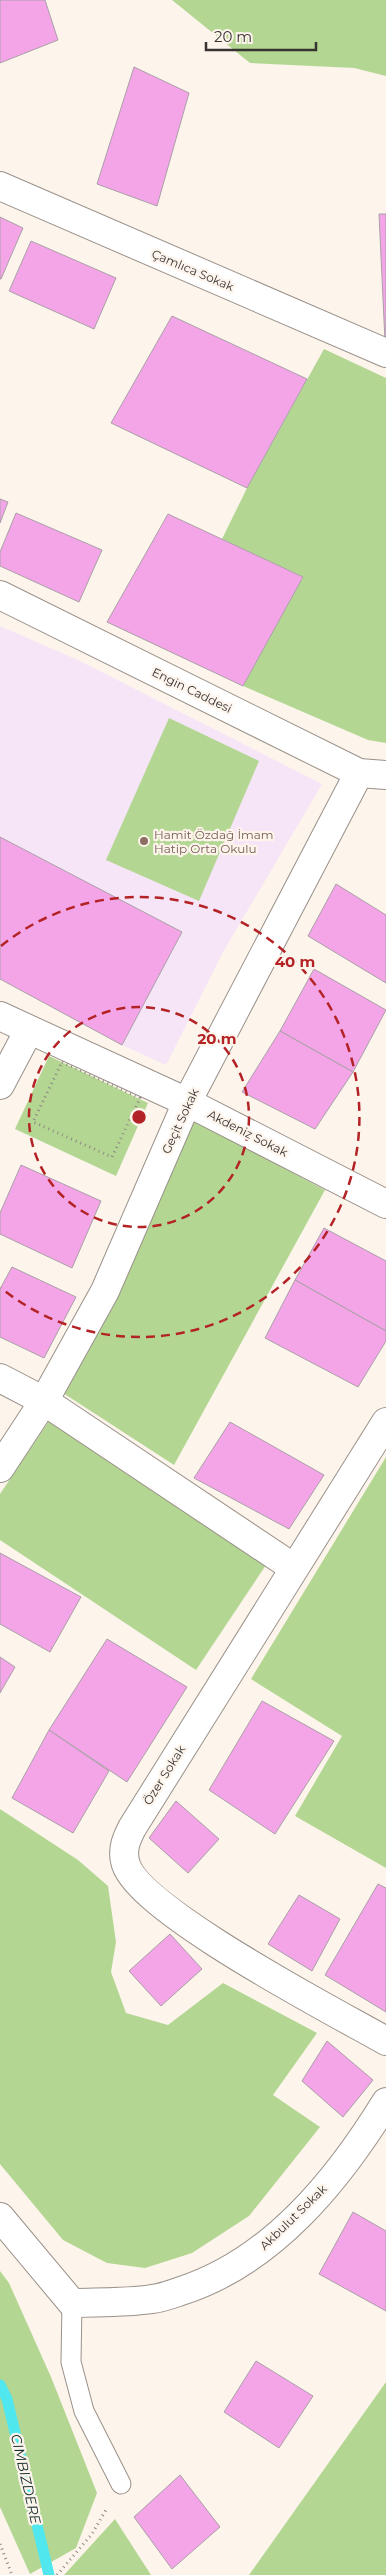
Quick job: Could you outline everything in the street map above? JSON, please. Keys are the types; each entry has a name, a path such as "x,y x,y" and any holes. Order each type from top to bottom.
{"street":[{"name":"Çamlıca Sokak","path":"0,186 386,353"},
{"name":"Engin Caddesi","path":"0,595 359,773 386,775"},
{"name":"Geçit Sokak","path":"0,1468 44,1401 104,1292 187,1102 359,773"},
{"name":"Akdeniz Sokak","path":"0,1016 187,1102 386,1204"},
{"path":"0,1085 29,1030"},
{"path":"0,1378 44,1401 294,1568"},
{"name":"Özer Sokak","path":"386,1422 132,1828 124,1845 125,1862 138,1883 164,1908 210,1940 386,2041"},
{"name":"Akbulut Sokak","path":"72,2303 153,2299 194,2287 235,2267 269,2243 318,2195 361,2144 386,2102"},
{"path":"0,2217 72,2303"}],"lane":[{"path":"72,2303 71,2362 84,2411 121,2484"}],"path":[{"path":"62,1062 140,1098 112,1157 33,1122 62,1062"},
{"path":"57,2575 92,2534 121,2484"},
{"path":"0,2544 12,2575"}],"shaded area":[{"name":"Hamit Özdağ İmam Hatip Orta Okulu","path":"0,626 80,661 322,784 223,952 166,1065 122,1045 0,979"}],"green space":[{"path":"172,0 386,0 386,76 354,68 250,63"},
{"path":"324,349 386,378 386,743 368,740 243,686 303,577 222,539 247,488"},
{"path":"169,718 259,761 199,901 106,860"},
{"path":"49,1056 148,1103 116,1176 15,1129"},
{"path":"191,1119 325,1190 174,1465 63,1393"},
{"path":"49,1421 266,1565 196,1670 0,1540 0,1494"},
{"path":"386,1457 386,1868 295,1816 342,1736 251,1679"},
{"path":"0,1809 78,1860 108,1886 116,1942 111,1972 126,2013 168,2025 223,1983 317,2033 273,2095 320,2127 249,2216 192,2253 145,2268 107,2263 63,2240 0,2164"},
{"path":"0,2271 9,2283 51,2377 97,2493 76,2548 30,2574 0,2507"},
{"path":"386,2382 386,2575 249,2575"},
{"path":"115,2519 151,2575 64,2575"}],"building":[{"path":"0,0 45,0 58,40 0,63"},
{"path":"134,67 189,93 157,206 97,184"},
{"path":"379,214 386,214 386,341 385,341"},
{"path":"0,217 23,228 1,279 0,279"},
{"path":"31,241 116,278 94,329 9,291"},
{"path":"172,316 307,379 247,488 111,423"},
{"path":"0,499 8,502 0,523"},
{"path":"16,513 102,550 79,602 0,566 0,552"},
{"path":"168,514 303,577 243,686 107,622"},
{"path":"0,837 182,932 122,1045 0,979"},
{"path":"336,884 386,915 386,983 308,936"},
{"path":"314,969 386,1010 353,1072 280,1031"},
{"path":"280,1031 353,1072 315,1129 242,1092"},
{"path":"21,1165 101,1201 72,1268 0,1234 0,1213"},
{"path":"324,1228 386,1261 386,1331 295,1280"},
{"path":"12,1267 76,1297 44,1358 0,1337 0,1289"},
{"path":"295,1280 386,1331 386,1341 358,1387 265,1338"},
{"path":"230,1422 324,1475 289,1529 194,1478"},
{"path":"0,1553 81,1597 50,1652 0,1624"},
{"path":"107,1639 187,1687 127,1782 49,1730"},
{"path":"0,1657 15,1667 0,1693"},
{"path":"262,1701 334,1741 275,1834 209,1790"},
{"path":"49,1730 109,1771 73,1833 12,1798"},
{"path":"176,1801 219,1839 188,1873 149,1838"},
{"path":"378,1884 386,1888 386,2012 325,1975"},
{"path":"299,1895 340,1919 312,1971 268,1944"},
{"path":"170,1934 202,1969 161,2006 129,1971"},
{"path":"327,2041 373,2080 343,2117 302,2081"},
{"path":"353,2212 386,2231 386,2311 319,2274"},
{"path":"256,2361 313,2396 279,2448 224,2412"},
{"path":"180,2475 220,2527 172,2569 134,2517"}],"waterway":[{"name":"CIMBIZDERE","path":"0,2385 7,2399 49,2575"}],"place":[{"name":"Hamit Özdağ İmam Hatip Orta Okulu","path":"144,841"}]}
